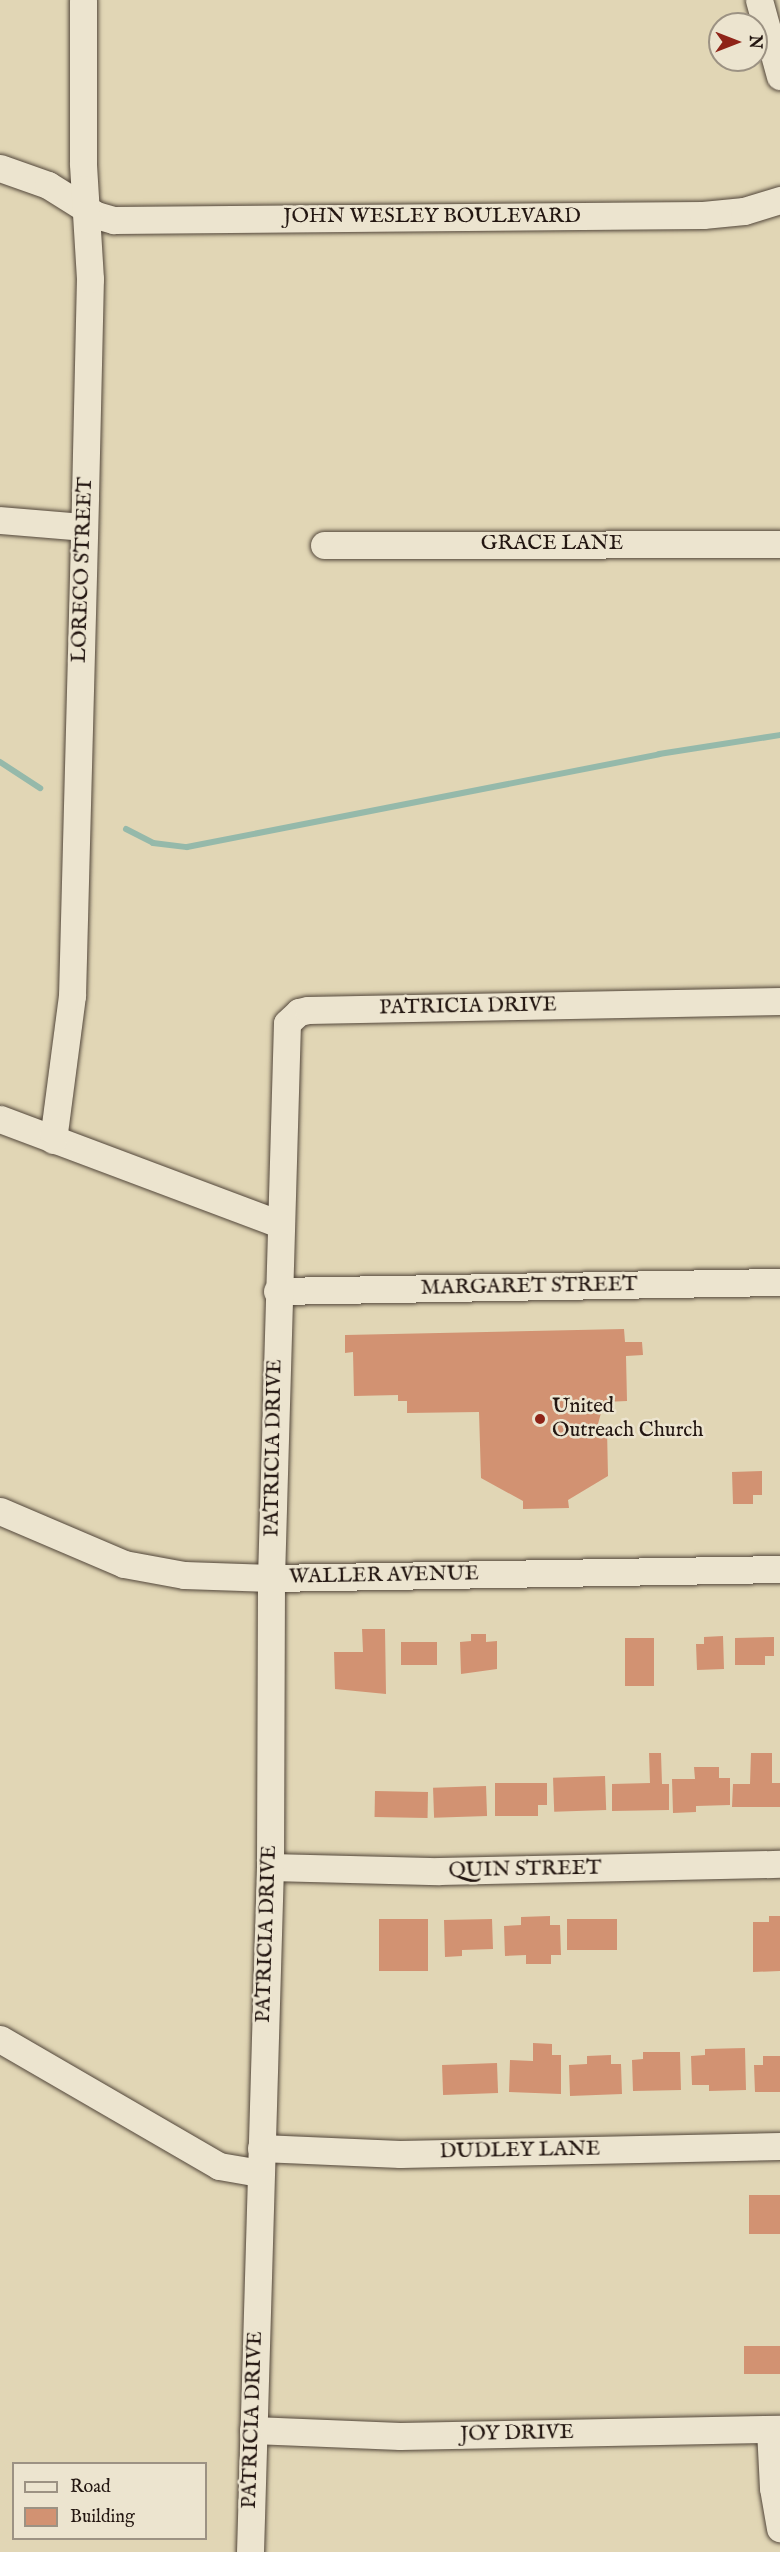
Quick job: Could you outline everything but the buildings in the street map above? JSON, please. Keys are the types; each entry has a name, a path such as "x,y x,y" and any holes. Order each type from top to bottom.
{"street":[{"name":"LORECO STREET","path":"53,1140 72,996 84,527 90,279 85,208 82,0"},
{"path":"759,0 780,76"},
{"name":"JOHN WESLEY BOULEVARD","path":"0,168 48,185 85,208 114,220 694,215 744,211 780,200"},
{"path":"0,520 84,527"},
{"name":"GRACE LANE","path":"324,545 780,544"},
{"name":"PATRICIA DRIVE","path":"250,2552 270,1867 271,1578 277,1291 287,1023 299,1012 780,1001"},
{"path":"0,1119 280,1224"},
{"name":"MARGARET STREET","path":"277,1291 780,1282"},
{"name":"WALLER AVENUE","path":"0,1511 85,1549 155,1572 271,1578 780,1569"},
{"name":"QUIN STREET","path":"270,1867 439,1871 780,1864"},
{"name":"DUDLEY LANE","path":"0,2039 219,2166 260,2161 400,2154 780,2146"},
{"path":"775,2429 773,2488 780,2528"},
{"name":"JOY DRIVE","path":"253,2430 400,2436 775,2429"}],"waterway":[{"path":"126,829 153,843 187,847 659,754 780,735"},
{"path":"0,762 40,788"}],"place":[{"name":"United Outreach Church","path":"540,1419"}]}
